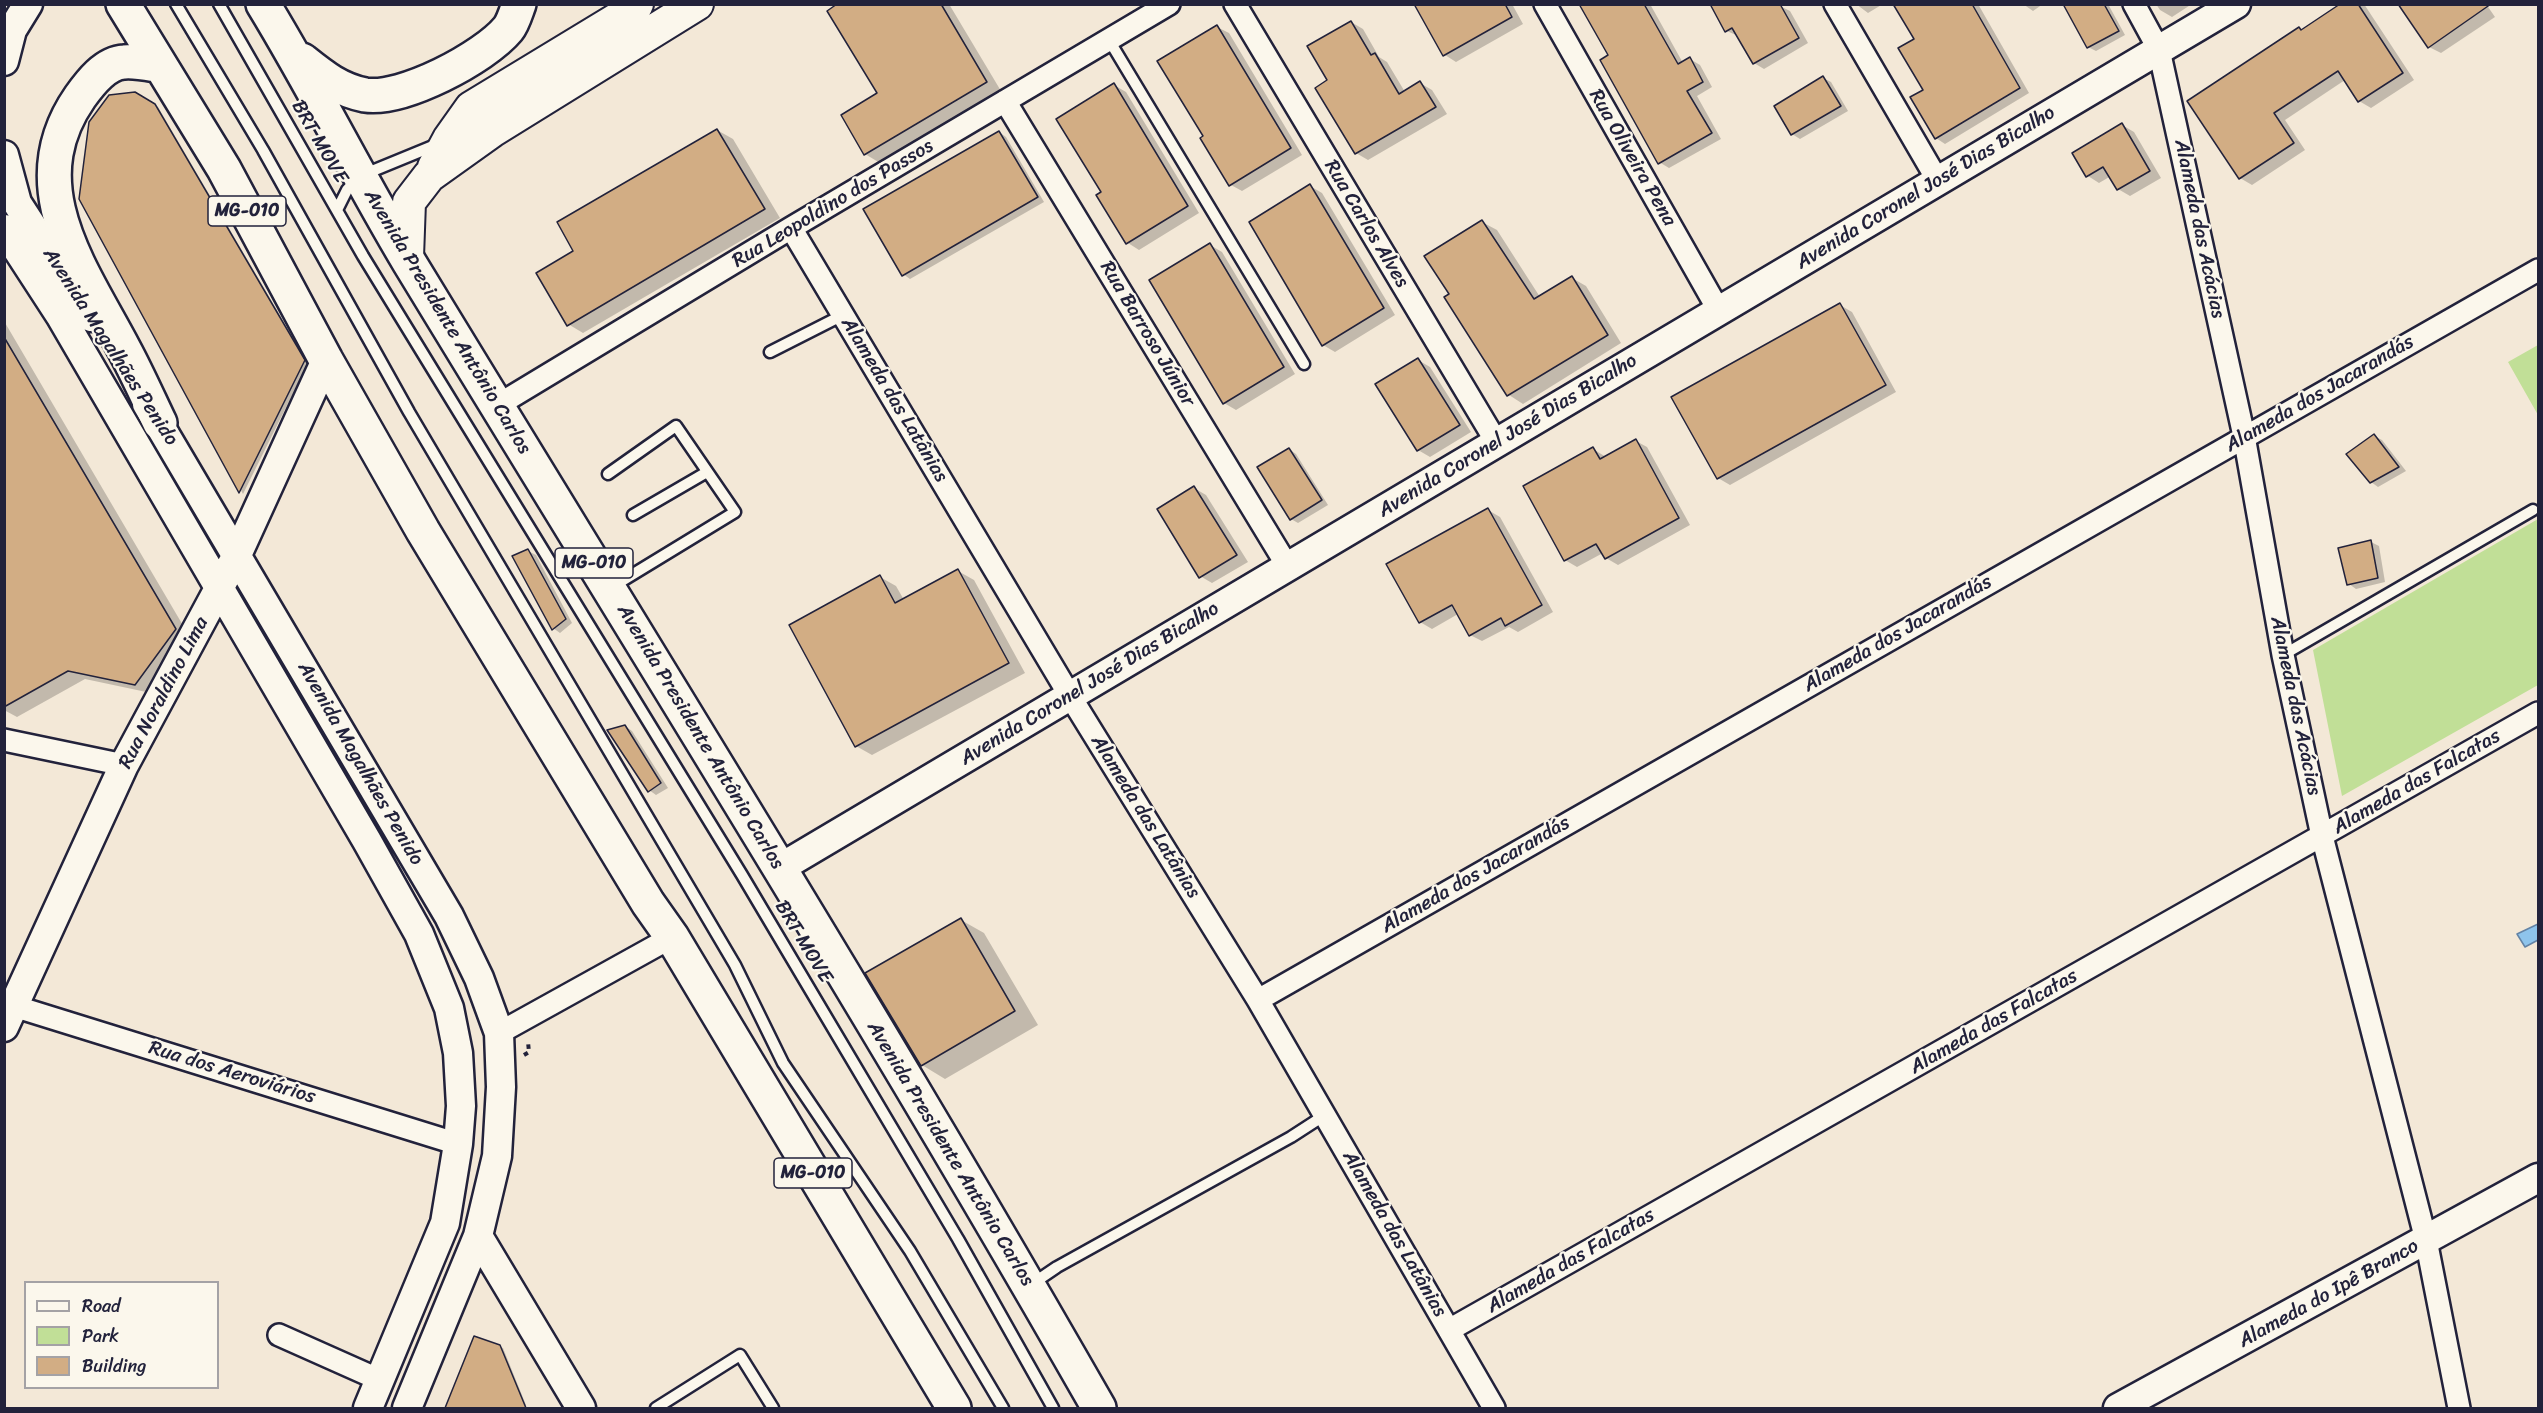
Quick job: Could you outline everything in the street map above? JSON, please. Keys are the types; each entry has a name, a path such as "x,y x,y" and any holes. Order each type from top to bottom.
{"highway":[{"name":"MG-010","path":"123,4 224,169 326,360 429,541 642,893 672,937 954,1408"},
{"name":"Avenida Presidente Antônio Carlos","path":"263,4 406,257 780,868 1099,1408"},
{"path":"293,54 336,86 366,95 389,95 424,83 476,55 508,29 519,4"},
{"path":"160,423 124,349 84,278 67,238 55,202 54,153 74,107 95,76 123,61 161,66"}],"main road":[{"path":"406,257 409,201 429,176 449,139 471,108 634,9 637,4"},
{"path":"429,176 492,131 697,4"}],"street":[{"path":"4,61 12,30 28,4"},
{"name":"Rua Leopoldino dos Passos","path":"498,405 1169,4"},
{"name":"Rua Carlos Alves","path":"1235,4 1497,443"},
{"name":"Rua Oliveira Pena","path":"1545,4 1719,311"},
{"path":"1835,4 1938,181"},
{"name":"Alameda das Acácias","path":"2134,4 2159,50 2244,436 2283,655 2322,836 2426,1240 2459,1408"},
{"name":"Avenida Coronel José Dias Bicalho","path":"780,868 2236,4"},
{"name":"Rua Barroso Júnior","path":"1005,101 1288,567"},
{"name":"Avenida Magalhães Penido","path":"6,160 17,203 160,423 449,916 479,978 499,1033 501,1087 497,1156 478,1236 407,1408"},
{"name":"Alameda das Latânias","path":"791,228 1070,696 1258,1000 1494,1408"},
{"name":"Avenida Magalhães Penido","path":"4,229 60,315 367,841 419,934 448,1008 458,1053 461,1106 458,1144 445,1223 368,1408"},
{"name":"Alameda dos Jacarandás","path":"1258,1000 2538,270"},
{"name":"Rua Noraldino Lima","path":"8,1012 124,765 237,555 326,360"},
{"name":"Alameda das Falcatas","path":"1449,1330 2538,713"},
{"path":"4,740 124,765"},
{"path":"499,1033 672,937"},
{"name":"Rua dos Aeroviários","path":"8,1012 458,1144"},
{"name":"Alameda do Ipê Branco","path":"2118,1408 2538,1178"},
{"path":"478,1236 581,1408"},
{"path":"279,1335 380,1380"}],"lane":[{"path":"176,4 263,150 409,412 735,964 783,1063 910,1251 1003,1408"},
{"name":"BRT MOVE","path":"219,4 363,256 742,875 958,1239 1053,1408"},
{"path":"1109,40 1305,364"},
{"path":"337,210 347,190 360,176 449,139 492,131"},
{"path":"770,352 843,315"},
{"path":"608,474 676,426 735,512 610,589"},
{"path":"633,515 707,472"},
{"path":"2283,655 2533,510"},
{"path":"1029,1286 1057,1267 1281,1143 1325,1115"},
{"path":"656,1408 740,1355 773,1408"}],"green space":[{"path":"2538,345 2538,415 2508,362"},
{"path":"2538,519 2538,685 2342,796 2313,650"}],"water":[{"path":"2538,924 2538,940 2525,947 2517,934"}],"building":[{"path":"837,4 941,4 987,82 864,155 841,115 877,93 827,11"},
{"path":"1414,4 1505,4 1512,17 1443,56"},
{"path":"1579,4 1644,4 1678,64 1690,57 1703,82 1687,91 1712,133 1658,164 1600,60 1608,55"},
{"path":"1710,4 1780,4 1799,38 1753,64 1732,28 1725,32"},
{"path":"1893,4 1972,4 2020,88 1935,139 1910,97 1923,90 1898,48 1914,39"},
{"path":"2063,4 2104,4 2119,31 2087,48"},
{"path":"2340,4 2358,4 2403,73 2358,102 2338,71 2274,113 2294,143 2239,179 2187,101 2299,27 2301,30"},
{"path":"2398,4 2491,4 2428,48"},
{"path":"1351,21 1371,55 1375,53 1399,94 1420,81 1436,107 1355,154 1315,88 1327,80 1307,46"},
{"path":"1217,25 1291,148 1229,186 1200,138 1203,136 1157,61"},
{"path":"1823,76 1841,106 1791,135 1774,106"},
{"path":"1114,83 1188,206 1126,244 1096,195 1101,192 1056,119"},
{"path":"135,92 155,104 305,360 239,493 79,199 89,122 109,95"},
{"path":"2122,123 2150,171 2117,190 2103,167 2086,177 2072,153"},
{"path":"717,129 765,209 567,326 536,273 573,251 557,222"},
{"path":"999,131 1038,197 902,276 863,209"},
{"path":"1310,184 1384,308 1322,346 1249,222"},
{"path":"1482,220 1534,299 1572,276 1608,335 1507,396 1444,297 1449,294 1424,256"},
{"path":"1210,243 1284,367 1223,404 1149,280"},
{"path":"1840,303 1886,385 1717,479 1671,397"},
{"path":"4,337 176,629 135,685 68,671 4,707"},
{"path":"1418,358 1460,425 1417,451 1375,384"},
{"path":"2374,434 2399,467 2370,483 2346,454"},
{"path":"1636,439 1679,518 1605,559 1596,544 1564,561 1523,486 1593,447 1600,459"},
{"path":"1289,448 1322,500 1290,520 1257,467"},
{"path":"1194,486 1237,555 1199,578 1157,509"},
{"path":"1488,508 1542,605 1505,626 1501,618 1469,636 1452,605 1419,623 1386,564"},
{"path":"2371,540 2378,578 2347,585 2338,548"},
{"path":"528,549 566,619 552,630 512,556"},
{"path":"958,569 1009,663 855,747 789,625 880,575 895,603"},
{"path":"625,725 661,783 648,792 607,730"},
{"path":"961,918 1015,1011 921,1066 865,973"},
{"path":"474,1336 500,1345 526,1408 445,1408"}]}
